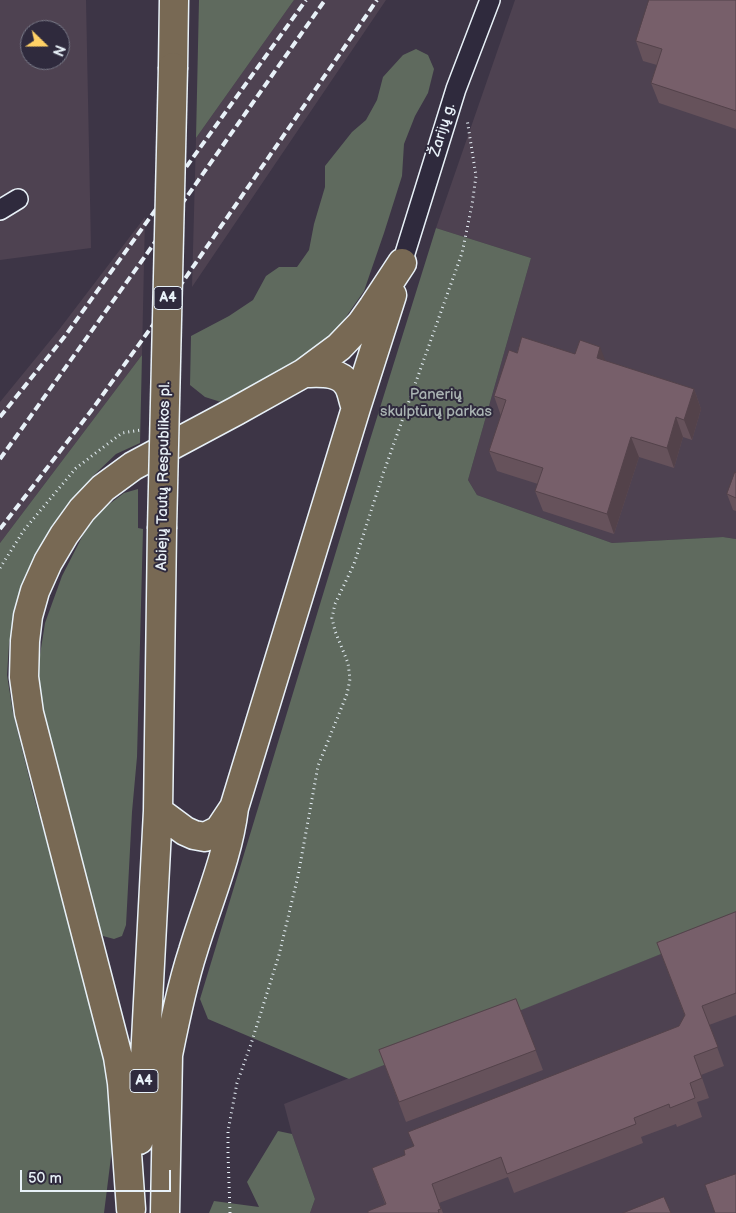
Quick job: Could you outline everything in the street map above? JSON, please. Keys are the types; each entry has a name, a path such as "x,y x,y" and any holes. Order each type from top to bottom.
{"highway":[{"name":"Abiejų Tautų Respublikos pl.","path":"131,1211 142,1116 158,811 162,529 174,0"},
{"path":"131,1211 122,1083 118,1057 29,713 24,677 25,641 28,616 35,591 48,562 64,535 82,510 103,488 133,466 304,374 339,347 361,324 402,262"},
{"path":"168,1055 183,987 223,858 232,826 234,808 402,262"},
{"path":"304,374 325,372 337,376 348,384 356,408"},
{"path":"158,811 185,831 205,837 219,830 234,808"},
{"name":"Abiejų Tautų Respublikos pl.","path":"151,953 168,1055 165,1213"}],"street":[{"name":"Žarijų g.","path":"402,262 456,89 490,0"},
{"path":"0,210 18,199"}],"path":[{"path":"230,1213 228,1131 237,1083 279,956 298,876 318,766 347,694 350,679 348,663 335,631 332,618 336,604 354,564 462,253 476,176 466,112"}],"shaded area":[{"path":"0,0 86,0 91,248 0,260"},
{"path":"294,0 386,0 192,287 196,138"},
{"path":"515,0 736,0 736,539 723,537 612,543 477,495 468,480 531,258 436,228"},
{"path":"145,217 142,355 0,543 0,402 58,331"},
{"path":"736,924 736,1213 310,1213 315,1199 292,1134 284,1104"}],"green space":[{"path":"199,0 294,0 196,138"},
{"path":"416,49 428,55 434,69 428,93 415,116 404,144 402,176 364,291 341,324 311,356 224,403 205,397 190,385 191,336 229,316 253,300 266,276 279,267 297,267 309,250 314,224 325,187 325,166 352,132 366,120 377,100 383,77 403,55"},
{"name":"Panerių skulptūrų parkas","path":"436,228 531,258 468,480 477,495 612,543 723,537 736,539 736,924 349,1079 208,1019 200,999"},
{"path":"142,355 140,443 116,454 92,477 67,507 45,541 16,614 9,644 7,675 13,713 34,797 87,983 106,1062 111,1105 112,1149 104,1213 0,1213 0,543"},
{"path":"138,489 138,528 143,529 137,757 126,925 122,936 114,939 103,936 94,922 37,700 36,680 45,623 62,576 84,533 100,511 124,493"},
{"path":"278,1131 292,1134 315,1199 310,1213 209,1213 214,1201 259,1207 247,1182"}],"building":[{"path":"649,0 736,0 736,111 651,83 662,49 636,41"},
{"path":"522,337 575,354 580,340 600,347 597,358 694,389 684,420 676,417 667,448 631,437 607,514 535,491 543,468 489,451 506,400 494,396 509,350 517,353"},
{"path":"736,473 736,498 727,494"},
{"path":"736,912 736,993 702,1006 718,1047 694,1056 702,1078 690,1083 695,1098 670,1108 669,1104 634,1118 636,1124 507,1174 501,1157 432,1184 441,1209 438,1210 439,1213 368,1213 368,1211 386,1204 372,1168 405,1155 404,1150 414,1146 408,1132 679,1026 685,1015 657,943"},
{"path":"516,999 536,1050 399,1102 379,1050"},
{"path":"736,1174 736,1213 715,1213 705,1185"},
{"path":"664,1197 671,1213 623,1213"}],"railway":[{"path":"0,417 65,336 306,0"},
{"path":"0,459 325,0"},
{"path":"0,529 91,411 153,325 377,0"}]}
